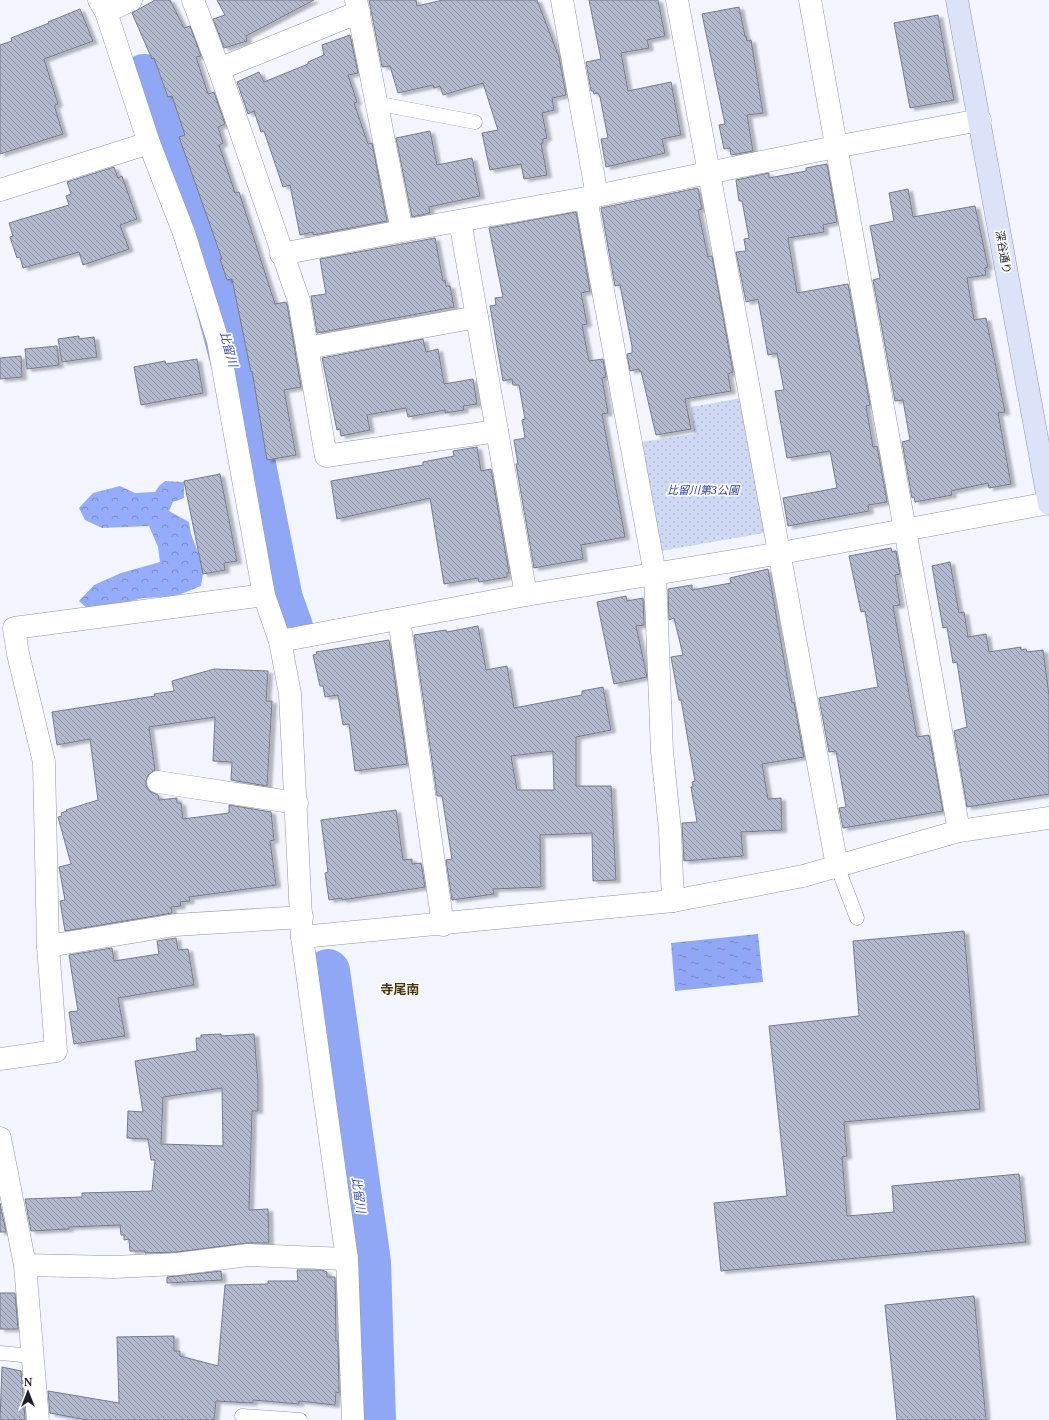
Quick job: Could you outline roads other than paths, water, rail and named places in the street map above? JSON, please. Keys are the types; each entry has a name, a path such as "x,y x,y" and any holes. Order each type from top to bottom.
{"street":[{"path":"132,0 102,6 149,143 184,233 218,341 264,595 280,641 290,694 297,803 302,927 347,1259 353,1420"},
{"path":"193,0 219,69 281,254 299,301 326,456 497,431"},
{"path":"562,0 592,197 655,574 662,751 670,830 674,901"},
{"path":"677,0 710,172 837,866"},
{"path":"810,0 835,147 959,831"},
{"name":"深谷通り","path":"957,0 1049,503"},
{"path":"219,69 357,6 375,103 402,231"},
{"path":"281,254 592,197 835,147 980,120"},
{"path":"0,190 149,143"},
{"path":"460,221 526,595"},
{"path":"307,348 477,317"},
{"path":"280,641 526,595 780,553 1049,503"},
{"path":"0,1059 56,1051 48,946 44,762 18,654 14,628 264,595"},
{"path":"398,619 443,924"},
{"path":"158,782 297,803"},
{"path":"48,946 176,925 302,927 443,924 674,901 774,882 837,866 959,831 1049,818"},
{"path":"0,1138 4,1174 25,1265 38,1420"},
{"path":"25,1265 114,1267 178,1264 248,1255 347,1259"}],"lane":[{"path":"375,103 474,122"},
{"path":"837,866 856,918"},
{"path":"0,1353 33,1356"},
{"path":"242,1416 300,1420"}],"water":[{"path":"758,934 763,982 675,991 671,943"}],"waterway":[{"name":"比留川","path":"144,76 212,285 236,375 281,599 291,627"},
{"name":"比留川","path":"328,971 369,1262 374,1420"}],"district":[{"name":"寺尾南","path":"400,989"}],"park label":[{"name":"比留川第3公園","path":"703,489"}]}
